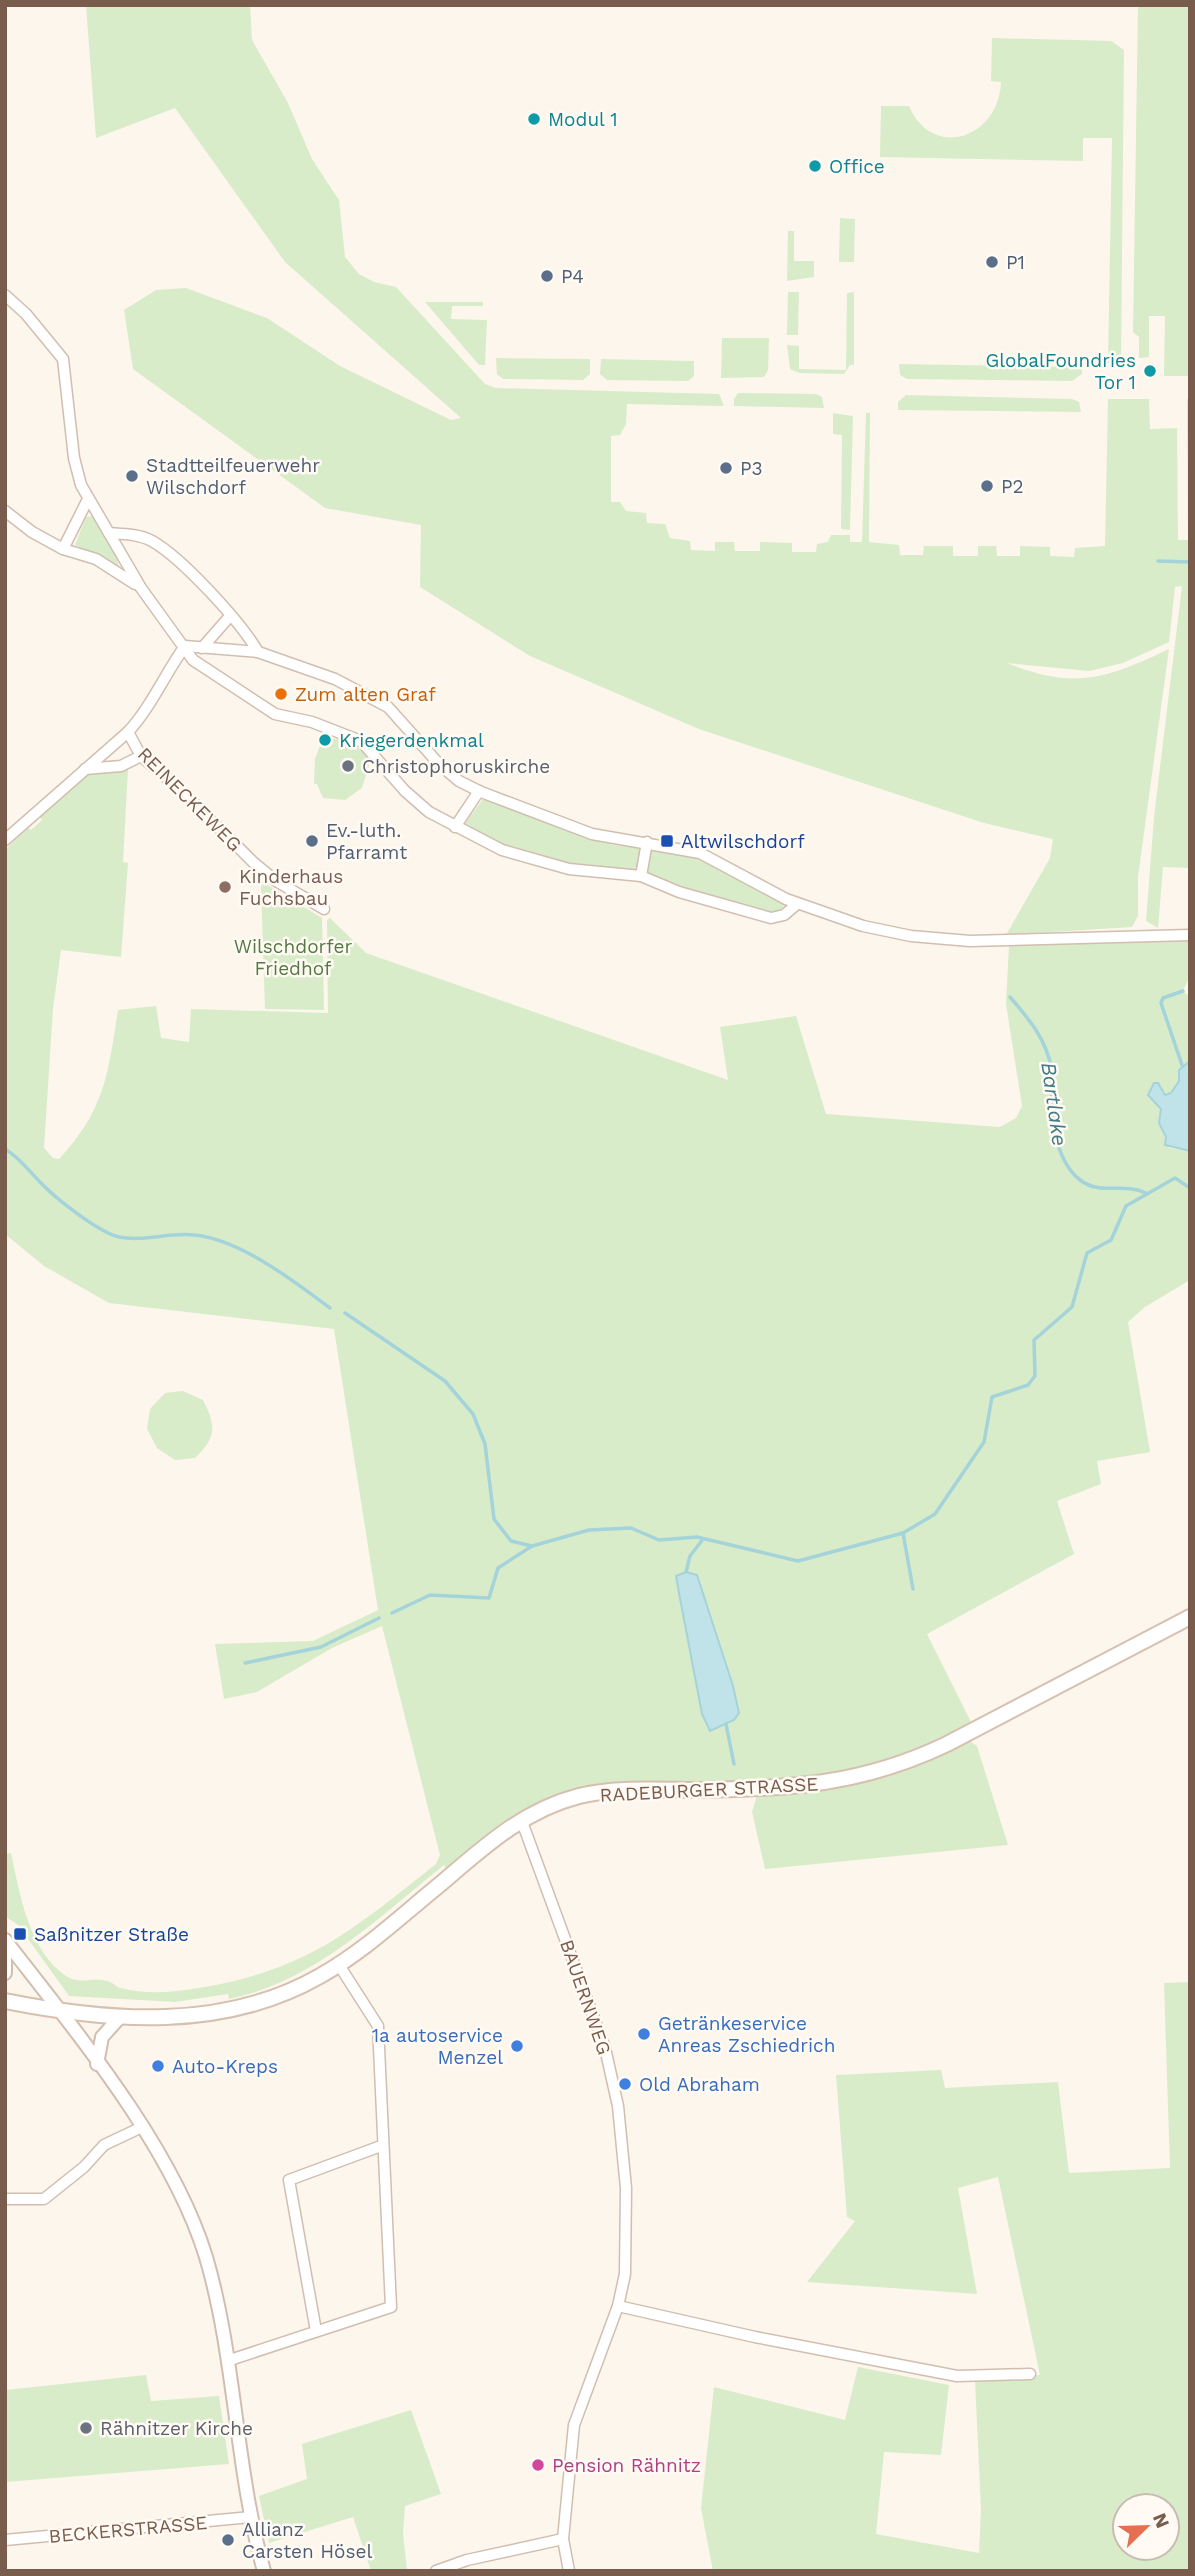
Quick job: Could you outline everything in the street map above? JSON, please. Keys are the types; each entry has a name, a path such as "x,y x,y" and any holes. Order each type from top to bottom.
{"main road":[{"name":"RADEBURGER STRASSE","path":"5,2001 120,2017 178,2017 250,2006 301,1987 339,1965 521,1819 579,1796 611,1791 789,1788 872,1774 947,1744 1190,1617"}],"street":[{"path":"5,295 26,314 63,359 74,458 81,485 141,588 185,646 192,660 275,713 312,722 361,741 405,791 436,817 525,858 569,869 641,877 679,892 771,918 784,915 797,904"},
{"path":"63,549 88,499"},
{"path":"5,511 32,532 63,549 96,559 141,588"},
{"path":"109,533 151,541 192,575 230,616 258,652"},
{"path":"202,648 230,616"},
{"path":"185,646 258,652 328,676 381,702 404,723 439,765 459,781 592,834 700,853 797,904 863,926 911,936 1014,940 1069,936 1190,934"},
{"path":"5,840 141,718 163,677 185,646"},
{"name":"REINECKEWEG","path":"128,732 141,756 276,881 324,909"},
{"path":"85,769 121,766 141,756"},
{"path":"455,827 479,790"},
{"path":"641,877 647,842"},
{"name":"BAUERNWEG","path":"521,1819 606,2048 618,2106 626,2188 625,2274 618,2306 574,2425 563,2539 569,2571"},
{"path":"5,1940 5,1973"},
{"path":"5,1940 142,2127 175,2183 198,2236 216,2301 251,2517 264,2571"},
{"path":"227,2361 391,2307 381,2146 378,2026 339,1965"},
{"path":"97,2064 102,2037 120,2017"},
{"path":"5,2200 44,2199 84,2167 104,2145 142,2127"},
{"path":"316,2331 289,2180 381,2146"},
{"path":"618,2306 755,2337 957,2376 1030,2374"},
{"name":"BECKERSTRASSE","path":"5,2540 251,2517"},
{"path":"436,2571 467,2560 563,2539"}],"green space":[{"path":"86,5 250,5 252,40 288,103 312,159 339,200 345,257 359,274 374,282 396,287 485,384 496,388 719,394 724,406 627,404 626,424 620,435 611,436 611,502 620,502 626,511 646,513 647,523 665,524 670,538 690,541 691,550 715,551 715,542 734,542 735,551 760,551 760,542 792,543 792,552 816,552 817,544 828,542 831,535 850,535 850,542 862,542 866,413 870,413 869,542 899,545 900,555 923,555 924,546 953,546 953,556 978,556 978,546 996,546 997,556 1020,556 1020,546 1050,547 1050,556 1074,557 1075,548 1105,546 1108,399 1149,399 1150,429 1177,428 1178,540 1188,540 1187,399 1190,399 1190,868 1163,867 1158,928 1146,921 1154,817 1182,586 1175,587 1169,642 1123,663 1089,671 1007,663 1052,676 1090,677 1127,668 1169,649 1138,877 1138,916 1132,927 1006,935 1050,858 1053,839 984,823 699,729 530,656 420,587 421,525 325,508 133,369 124,310 156,290 186,288 267,318 340,366 451,420 461,418 285,262 175,108 96,138"},
{"path":"1138,5 1190,5 1190,376 1164,376 1165,316 1149,316 1149,357 1139,358 1139,337 1133,332"},
{"path":"992,38 1111,41 1124,50 1121,363 1108,363 1112,138 1083,138 1083,161 880,157 881,106 909,106 920,123 933,133 948,137 963,136 977,129 989,117 997,101 1001,82 991,81"},
{"path":"840,218 855,219 854,262 839,262"},
{"path":"788,231 794,231 794,261 814,261 814,277 787,281"},
{"path":"788,292 799,292 798,335 787,335"},
{"path":"854,292 854,365 850,365 844,374 800,373 790,369 787,345 799,346 799,369 846,370 847,293"},
{"path":"425,302 483,302 483,306 452,306 451,319 487,320 485,365 479,365"},
{"path":"722,338 769,338 768,370 764,377 721,378"},
{"path":"496,358 590,359 590,374 583,380 503,379 497,374"},
{"path":"601,359 694,361 694,376 688,381 607,380 600,374"},
{"path":"899,364 1082,367 1082,374 1072,381 907,379 900,375"},
{"path":"738,393 816,394 822,397 824,408 734,406"},
{"path":"906,395 1072,399 1079,402 1081,412 898,410 898,402"},
{"path":"833,413 853,416 850,530 841,529 842,435 833,434"},
{"path":"92,516 115,553 119,567 75,545 86,517"},
{"path":"323,738 350,742 371,759 362,788 345,800 323,798 317,784 314,784 315,759"},
{"path":"128,769 123,862 128,863 121,957 61,950 53,1009 44,1148 53,1158 59,1159 74,1141 95,1107 107,1072 118,1010 156,1006 161,1038 189,1042 191,1009 328,1013 327,920 330,918 366,953 728,1080 720,1027 796,1016 826,1114 1000,1127 1016,1118 1022,1106 1006,1004 1009,945 1069,940 1190,941 1190,975 1183,991 1190,997 1190,1061 1171,1093 1165,1095 1158,1083 1148,1095 1161,1109 1159,1123 1169,1148 1190,1151 1190,1280 1145,1307 1128,1322 1150,1452 1097,1461 1101,1484 1057,1501 1074,1554 927,1634 972,1724 936,1743 875,1767 807,1780 553,1797 497,1828 447,1870 444,1865 370,1926 317,1963 260,1990 229,1999 228,1994 175,2002 69,1996 18,1925 5,1916 5,1854 11,1853 34,1936 53,1965 71,1979 102,1980 121,1988 155,1992 200,1988 247,1978 307,1955 357,1925 436,1864 440,1855 382,1626 332,1648 257,1692 224,1699 215,1644 313,1641 378,1610 334,1329 109,1303 44,1266 5,1234 5,850 28,828 31,830 42,820 40,817 85,773"},
{"path":"483,799 613,845 643,847 639,871 573,866 504,846 463,826"},
{"path":"650,848 692,856 785,904 779,912 766,911 694,891 647,874"},
{"name":"Wilschdorfer Friedhof","path":"264,883 322,918 324,1010 265,1009 261,886"},
{"path":"183,1391 203,1400 212,1431 207,1444 195,1458 175,1460 157,1448 147,1429 150,1409 165,1393"},
{"path":"968,1740 977,1746 1008,1845 765,1869 752,1812 757,1795 788,1793 866,1779 915,1763"},
{"path":"1190,1982 1190,2571 713,2571 701,2508 714,2387 845,2420 858,2367 949,2385 941,2455 884,2452 876,2534 979,2553 981,2510 975,2380 1040,2375 998,2177 958,2188 977,2294 807,2282 855,2221 847,2217 836,2075 941,2070 945,2088 1058,2082 1069,2173 1170,2168 1164,1983"},
{"path":"146,2375 151,2401 219,2396 229,2464 5,2482 5,2390"},
{"path":"411,2410 441,2494 405,2506 403,2533 407,2570 371,2571 353,2517 269,2543 259,2496 307,2479 302,2444"}],"water":[{"path":"1190,1061 1190,1151 1165,1145 1166,1137 1159,1123 1161,1109 1148,1095 1154,1083 1158,1083 1165,1095 1171,1093 1179,1081 1179,1070"},
{"path":"686,1572 697,1575 733,1686 739,1713 734,1720 710,1731 702,1714 676,1576"}],"waterway":[{"path":"1158,561 1190,562"},
{"path":"1190,738 1190,747"},
{"path":"1190,817 1190,842"},
{"path":"1182,1065 1161,1003 1163,998 1183,991"},
{"name":"Bartlake","path":"1010,997 1036,1030 1046,1049 1053,1076 1053,1126 1060,1152 1068,1167 1088,1185 1146,1193"},
{"path":"5,1149 66,1205 110,1234 128,1238 185,1234 230,1244 266,1263 330,1308"},
{"path":"345,1313 445,1381 473,1414 485,1444 494,1519 511,1541 532,1546 589,1530 631,1528 659,1540 697,1537 798,1561 903,1533 935,1514 984,1442 992,1397 1028,1385 1035,1376 1034,1340 1072,1307 1087,1253 1111,1240 1126,1206 1175,1178 1190,1188"},
{"path":"903,1533 913,1589"},
{"path":"686,1572 690,1556 703,1539"},
{"path":"392,1613 430,1595 489,1598 498,1568 532,1546"},
{"path":"245,1663 321,1647 379,1618"},
{"path":"726,1724 734,1764"}],"place":[{"name":"Modul 1","path":"534,119"},
{"name":"Office","path":"815,166"},
{"name":"P1","path":"992,262"},
{"name":"P4","path":"547,276"},
{"name":"GlobalFoundries Tor 1","path":"1150,371"},
{"name":"P3","path":"726,468"},
{"name":"Stadtteilfeuerwehr Wilschdorf","path":"132,476"},
{"name":"P2","path":"987,486"},
{"name":"Zum alten Graf","path":"281,694"},
{"name":"Kriegerdenkmal","path":"325,740"},
{"name":"Christophoruskirche","path":"348,766"},
{"name":"Ev.-luth. Pfarramt","path":"312,841"},
{"name":"Altwilschdorf","path":"667,841"},
{"name":"Kinderhaus Fuchsbau","path":"225,887"},
{"name":"Saßnitzer Straße","path":"20,1934"},
{"name":"Getränkeservice Anreas Zschiedrich","path":"644,2034"},
{"name":"1a autoservice Menzel","path":"517,2046"},
{"name":"Auto-Kreps","path":"158,2066"},
{"name":"Old Abraham","path":"625,2084"},
{"name":"Rähnitzer Kirche","path":"86,2428"},
{"name":"Pension Rähnitz","path":"538,2465"},
{"name":"Allianz Carsten Hösel","path":"228,2540"}]}
